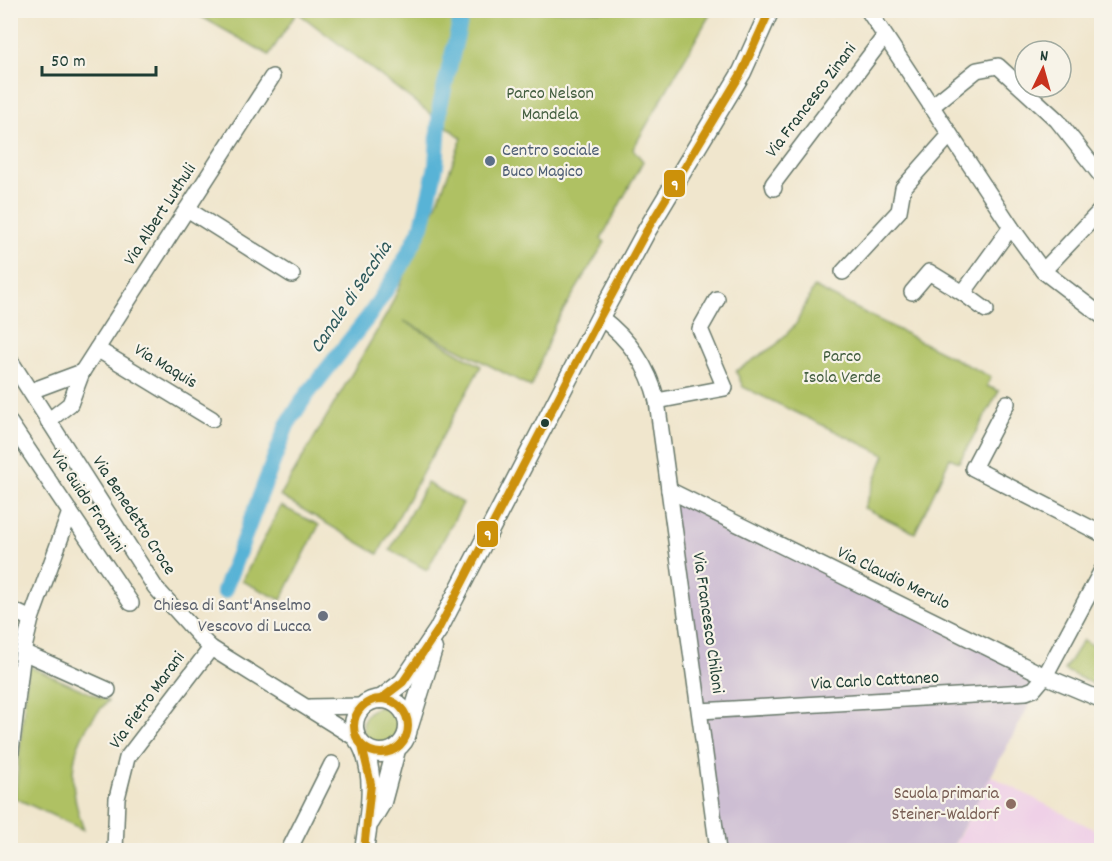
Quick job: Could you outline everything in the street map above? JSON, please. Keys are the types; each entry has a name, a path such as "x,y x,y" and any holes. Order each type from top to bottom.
{"main road":[{"path":"364,850 370,822 370,762 360,743 354,722 363,706 381,699 403,682 438,630 600,317 647,230 742,72 770,10"},
{"path":"370,822 382,802 396,750 407,736 438,630"},
{"path":"381,699 395,702 401,707 409,727"},
{"path":"360,743 379,754 396,750"}],"street":[{"path":"868,10 1011,227 1043,271 1101,316"},
{"name":"Via Francesco Zinani","path":"774,188 773,183 884,37"},
{"path":"931,107 976,70 998,66 1057,120 1101,177"},
{"name":"Via Albert Luthuli","path":"48,421 70,404 82,372 272,78"},
{"path":"843,272 899,211 903,188 950,135"},
{"path":"1043,271 1101,208"},
{"path":"187,209 292,275"},
{"path":"963,293 1011,227"},
{"path":"912,292 929,272 986,310"},
{"path":"657,401 724,388 700,329 717,299"},
{"name":"Via Francesco Chiloni","path":"600,317 623,336 645,366 657,401 718,850"},
{"name":"Via Maquis","path":"97,349 212,419"},
{"name":"Via Benedetto Croce","path":"10,360 155,588 211,648 310,707 327,722 360,743"},
{"path":"31,391 82,372"},
{"path":"1007,403 973,468 1101,534"},
{"name":"Via Guido Franzini","path":"10,423 131,603"},
{"name":"Via Claudio Merulo","path":"669,490 1045,676 1101,700"},
{"path":"10,759 15,689 31,619 70,512"},
{"path":"1045,676 1101,570"},
{"path":"10,609 31,619"},
{"name":"Via Pietro Marani","path":"115,850 117,798 127,758 211,648"},
{"path":"23,652 108,690"},
{"name":"Via Carlo Cattaneo","path":"700,711 1026,693 1034,689 1045,676"},
{"path":"310,707 363,706"},
{"path":"290,850 332,764"}],"shaded area":[{"path":"669,490 1045,676 951,850 718,850"},
{"name":"Scuola primaria Steiner-Waldorf","path":"991,776 1101,833 1101,850 952,850"}],"green space":[{"name":"Parco Nelson Mandela","path":"191,11 712,11 633,149 643,161 601,239 605,242 555,324 531,387 404,321 481,366 378,554 280,496 388,312 439,198 462,138 297,12 269,55"},
{"name":"Parco Isola Verde","path":"814,287 991,377 987,386 999,391 959,462 950,458 915,533 864,508 885,455 743,387 736,371 776,345 796,324"},
{"path":"427,483 463,503 427,570 390,550"},
{"path":"281,506 319,525 281,600 242,581"},
{"path":"1083,640 1101,650 1101,688 1064,670"},
{"path":"28,666 108,701 85,731 74,761 74,794 84,830 15,798"},
{"path":"382,707 395,713 401,726 395,739 382,745 369,739 363,726 369,713"}],"waterway":[{"name":"Canale di Secchia","path":"224,591 287,425 305,397 369,316 401,267 422,226 436,166 440,106 463,10"}],"transit line":[{"name":"9","path":"381,699 403,682 438,630 600,317 647,230 742,72 770,10"},
{"name":"9","path":"376,699 386,699 396,703 404,711 408,726 404,741 396,749 386,753 376,753 366,749 358,741 354,731 354,721 358,711 366,703 376,699"},
{"name":"9","path":"362,746 371,784 364,850"}],"place":[{"name":"Centro sociale Buco Magico","path":"490,161"},
{"name":"Chiesa di Sant'Anselmo Vescovo di Lucca","path":"323,616"},
{"name":"Scuola primaria Steiner-Waldorf","path":"1011,804"}]}
